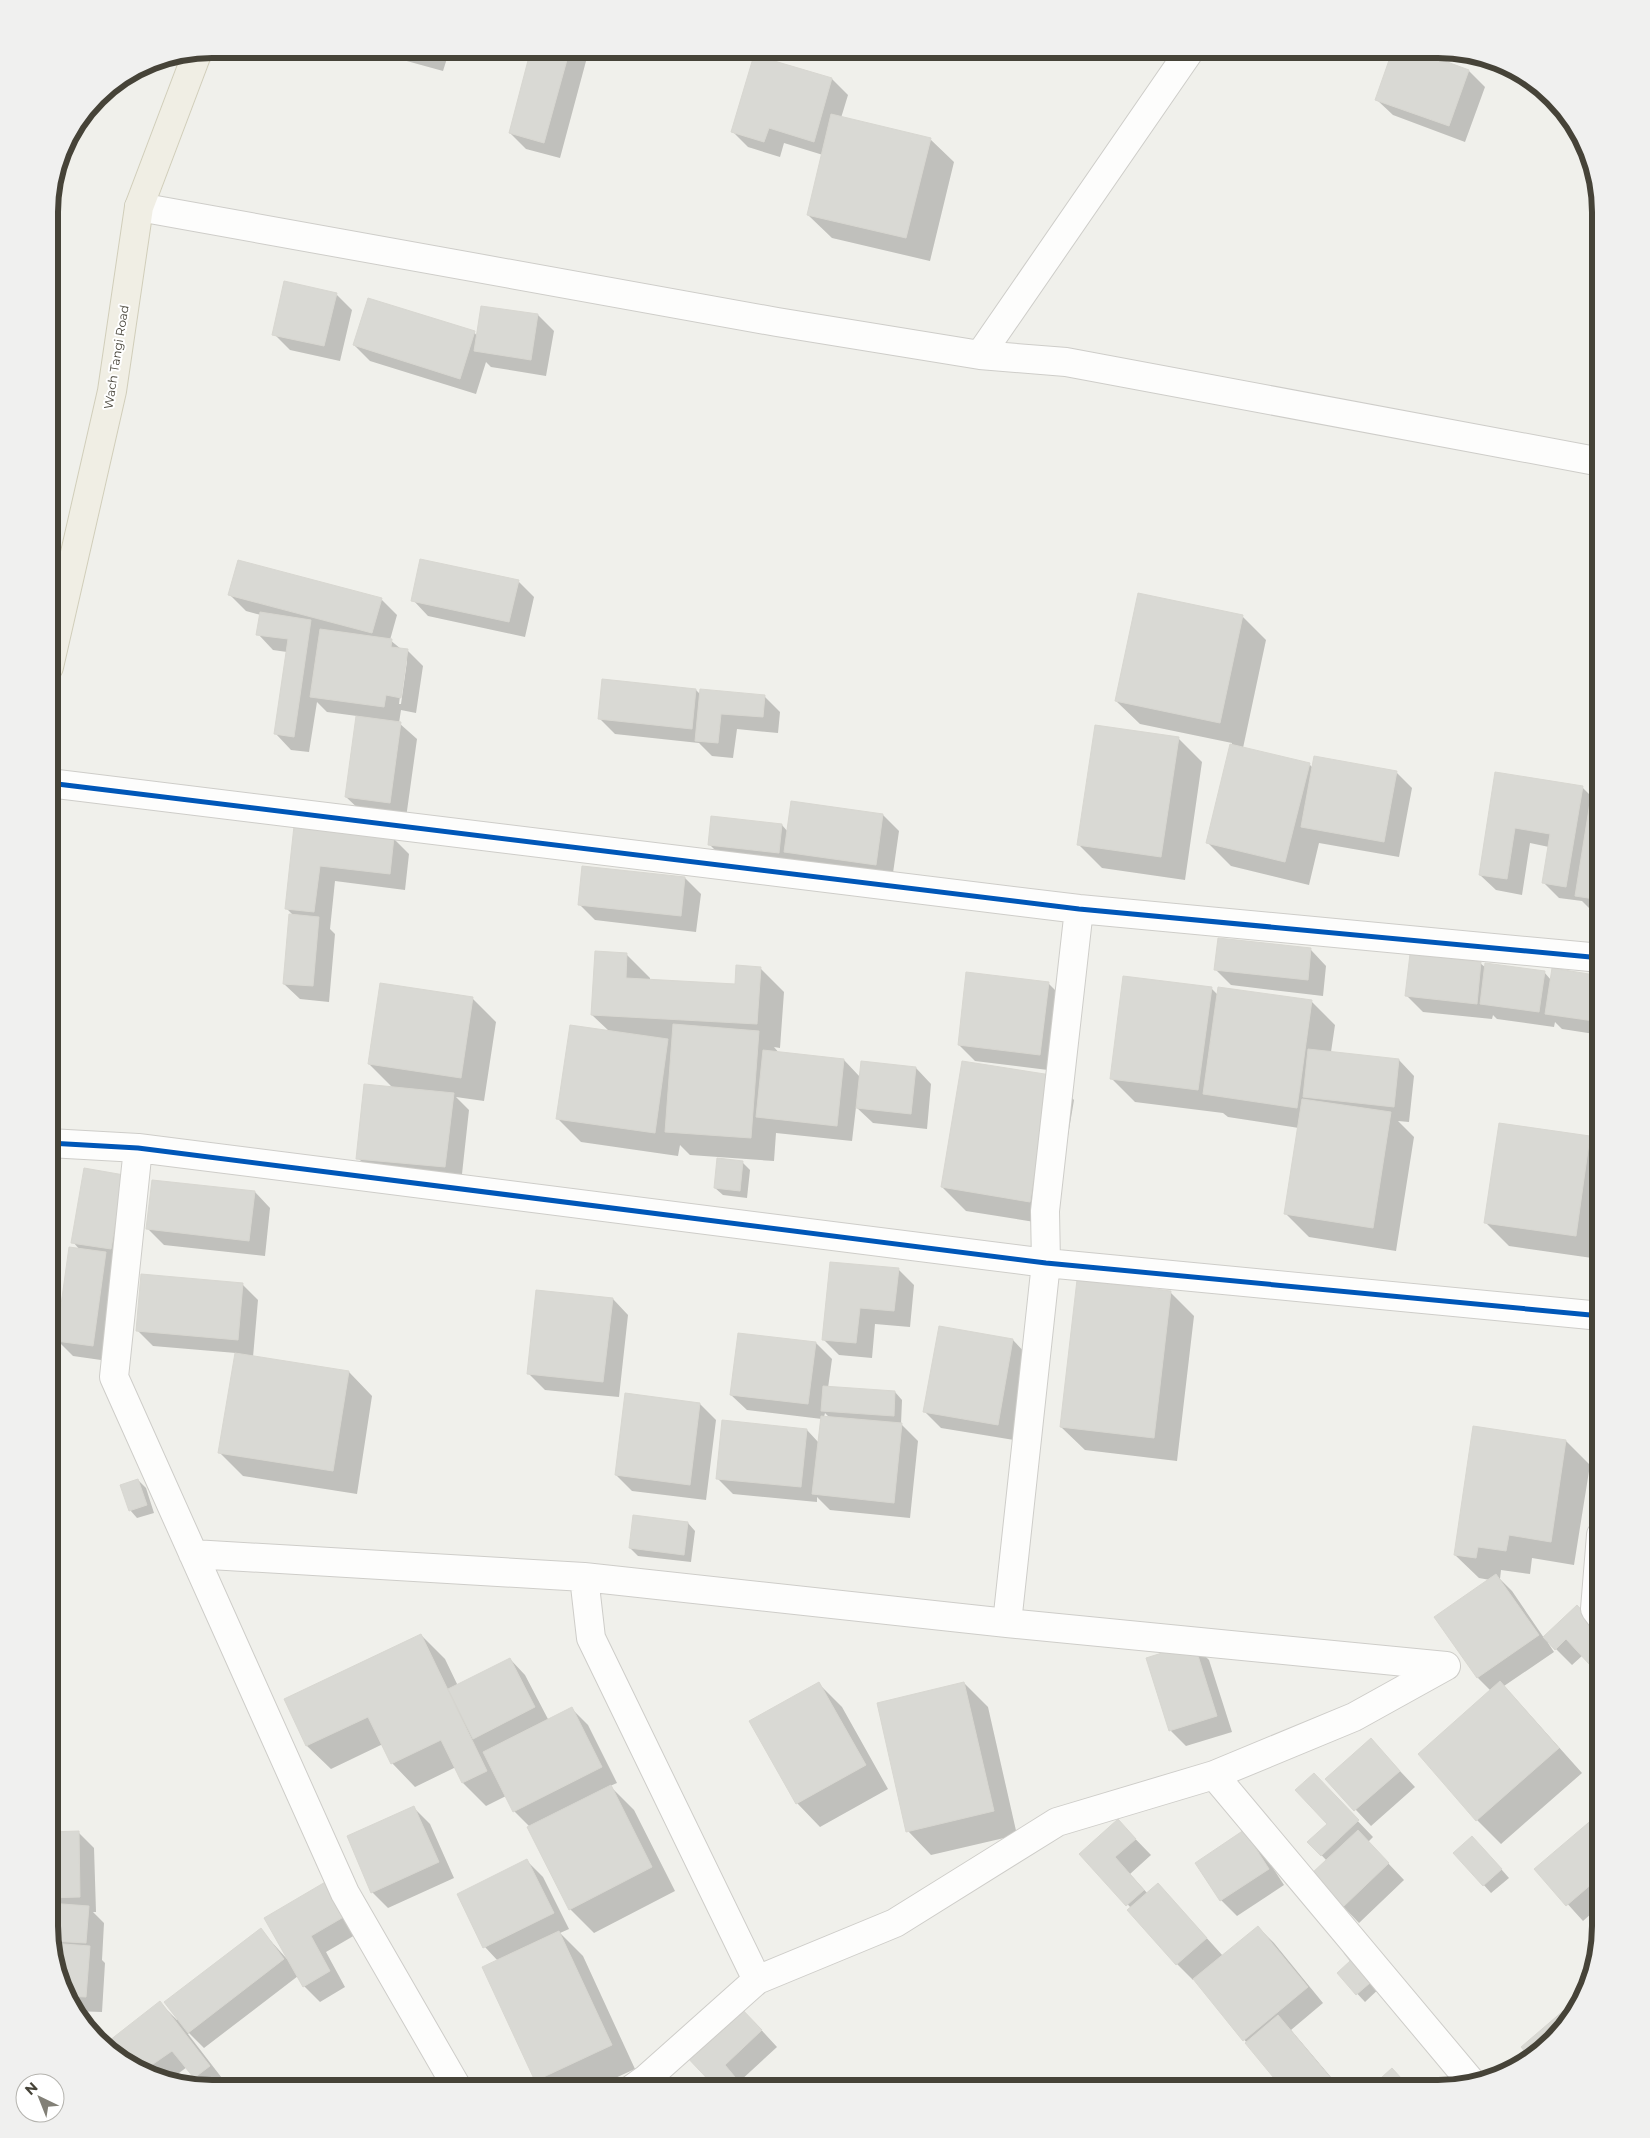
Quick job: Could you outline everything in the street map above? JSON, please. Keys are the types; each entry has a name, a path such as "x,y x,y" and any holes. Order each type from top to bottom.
{"main road":[{"name":"Wach Tangi Road","path":"58,628 112,391 139,207 195,59"}],"street":[{"path":"980,355 1185,58"},
{"path":"139,207 777,322 980,355 1066,362 1592,460"},
{"path":"58,784 1079,909 1592,957"},
{"path":"1007,1622 1046,1263 1045,1210 1079,909"},
{"path":"58,1144 138,1148 1046,1263 1592,1315"},
{"path":"138,1148 114,1377 345,1894 453,2080"},
{"path":"193,1554 584,1577 1446,1666 1354,1717 1214,1775 1057,1822 895,1923 757,1980 651,2080"},
{"path":"584,1577 591,1638 757,1980"},
{"path":"1214,1775 1467,2077"}],"building":[{"path":"529,58 568,58 544,143 509,133"},
{"path":"753,58 764,58 832,78 814,142 769,128 764,142 731,132"},
{"path":"1390,58 1436,58 1469,70 1449,126 1375,100"},
{"path":"831,114 931,138 906,238 807,215"},
{"path":"284,281 337,293 324,346 272,335"},
{"path":"368,298 475,331 460,379 353,345"},
{"path":"481,306 538,314 531,360 474,351"},
{"path":"420,559 519,580 509,622 411,601"},
{"path":"238,560 382,598 372,633 228,595"},
{"path":"1138,593 1243,615 1220,723 1115,701"},
{"path":"260,612 311,620 294,737 274,734 288,639 256,635"},
{"path":"320,629 392,639 391,647 408,649 401,698 386,695 384,707 310,697"},
{"path":"602,679 696,689 692,729 598,719"},
{"path":"700,689 765,695 763,717 721,714 718,743 695,741"},
{"path":"356,716 401,722 390,803 345,797"},
{"path":"1095,725 1179,737 1161,857 1077,845"},
{"path":"1230,744 1310,763 1285,862 1206,843"},
{"path":"1314,756 1397,771 1384,842 1301,827"},
{"path":"1495,772 1583,786 1566,887 1542,883 1550,834 1515,828 1507,879 1479,875"},
{"path":"1591,796 1592,796 1592,899 1575,896"},
{"path":"791,801 883,814 876,865 784,852"},
{"path":"711,816 782,824 779,853 708,845"},
{"path":"294,826 394,837 390,874 320,866 314,912 285,909"},
{"path":"582,866 685,877 681,916 578,905"},
{"path":"289,914 319,917 313,986 283,984"},
{"path":"1218,938 1311,948 1308,980 1214,970"},
{"path":"595,951 627,953 626,978 735,984 736,965 761,967 757,1024 591,1015"},
{"path":"1410,954 1481,962 1477,1004 1405,996"},
{"path":"1485,963 1545,971 1539,1012 1480,1004"},
{"path":"1552,968 1592,975 1592,1021 1545,1014"},
{"path":"966,972 1049,982 1040,1055 958,1045"},
{"path":"1123,976 1212,987 1198,1090 1110,1079"},
{"path":"380,983 473,997 461,1078 368,1064"},
{"path":"1218,987 1312,1000 1297,1108 1203,1094"},
{"path":"673,1024 759,1031 751,1138 665,1132"},
{"path":"570,1025 668,1039 655,1133 556,1119"},
{"path":"1308,1049 1399,1059 1394,1107 1303,1097"},
{"path":"763,1050 844,1059 837,1126 756,1117"},
{"path":"861,1061 916,1067 911,1114 856,1108"},
{"path":"962,1061 1051,1075 1030,1202 941,1187"},
{"path":"364,1084 454,1093 445,1167 356,1159"},
{"path":"1302,1099 1391,1112 1373,1228 1284,1214"},
{"path":"1499,1123 1590,1136 1576,1236 1484,1223"},
{"path":"717,1158 743,1161 740,1191 714,1188"},
{"path":"84,1168 124,1175 111,1249 71,1243"},
{"path":"152,1180 255,1191 249,1241 146,1229"},
{"path":"69,1247 106,1252 93,1346 58,1341 58,1327"},
{"path":"830,1262 899,1268 894,1311 860,1308 856,1343 822,1340"},
{"path":"141,1274 243,1283 238,1340 136,1331"},
{"path":"1077,1280 1171,1291 1154,1438 1060,1427"},
{"path":"536,1290 613,1298 603,1382 527,1374"},
{"path":"939,1326 1013,1339 998,1425 923,1412"},
{"path":"738,1333 816,1342 808,1404 730,1395"},
{"path":"235,1353 349,1371 333,1471 218,1453"},
{"path":"823,1386 895,1391 894,1416 821,1411"},
{"path":"625,1393 700,1403 690,1485 615,1475"},
{"path":"821,1416 902,1423 894,1503 812,1494"},
{"path":"722,1420 807,1429 801,1487 716,1479"},
{"path":"1473,1426 1566,1440 1551,1542 1509,1535 1506,1551 1478,1547 1476,1558 1454,1555"},
{"path":"138,1479 147,1505 129,1511 120,1485"},
{"path":"633,1515 688,1522 684,1555 629,1548"},
{"path":"1496,1574 1539,1635 1477,1678 1434,1617"},
{"path":"1577,1605 1592,1621 1592,1667 1566,1639 1555,1650 1543,1637"},
{"path":"421,1634 487,1771 462,1783 441,1740 391,1764 368,1717 306,1746 284,1699"},
{"path":"1194,1643 1217,1716 1169,1731 1146,1658"},
{"path":"510,1658 535,1707 473,1739 448,1689"},
{"path":"1500,1681 1559,1748 1476,1821 1418,1754"},
{"path":"819,1682 866,1765 796,1804 749,1721"},
{"path":"964,1682 994,1811 906,1832 877,1703"},
{"path":"572,1707 602,1767 513,1812 483,1752"},
{"path":"1371,1738 1400,1771 1354,1811 1325,1779"},
{"path":"1314,1773 1359,1820 1321,1856 1307,1842 1327,1824 1295,1790"},
{"path":"611,1785 652,1867 569,1910 527,1827"},
{"path":"414,1806 439,1862 371,1893 347,1836"},
{"path":"1118,1819 1136,1839 1115,1857 1144,1890 1126,1906 1079,1854"},
{"path":"1592,1820 1592,1884 1566,1906 1534,1869"},
{"path":"1244,1830 1269,1869 1220,1901 1195,1863"},
{"path":"1358,1830 1389,1863 1342,1908 1311,1874"},
{"path":"79,1831 80,1897 58,1898 58,1832"},
{"path":"1472,1836 1502,1869 1483,1886 1453,1853"},
{"path":"527,1859 554,1913 483,1948 457,1894"},
{"path":"327,1881 347,1915 311,1936 330,1971 303,1987 264,1918"},
{"path":"1158,1883 1207,1938 1176,1965 1127,1910"},
{"path":"58,1904 89,1906 86,1943 59,1941"},
{"path":"1258,1926 1308,1987 1243,2041 1193,1979"},
{"path":"261,1928 284,1959 188,2033 164,2002"},
{"path":"559,1931 612,2045 535,2080 482,1967"},
{"path":"59,1944 90,1946 86,1997 74,1996 63,1967"},
{"path":"1351,1946 1378,1976 1356,1995 1337,1973 1350,1961 1344,1953"},
{"path":"160,2001 210,2066 194,2078 172,2051 148,2067 126,2055 109,2041"},
{"path":"1573,2003 1554,2028 1540,2042 1526,2053 1521,2047"},
{"path":"738,2005 762,2030 725,2065 735,2077 732,2080 709,2080 684,2054"},
{"path":"1278,2015 1332,2080 1276,2080 1245,2043"},
{"path":"1392,2068 1403,2080 1379,2080"}],"cycle path":[{"path":"58,784 1079,909 1592,957"},
{"path":"58,1144 138,1148 1046,1263 1592,1315"}]}
